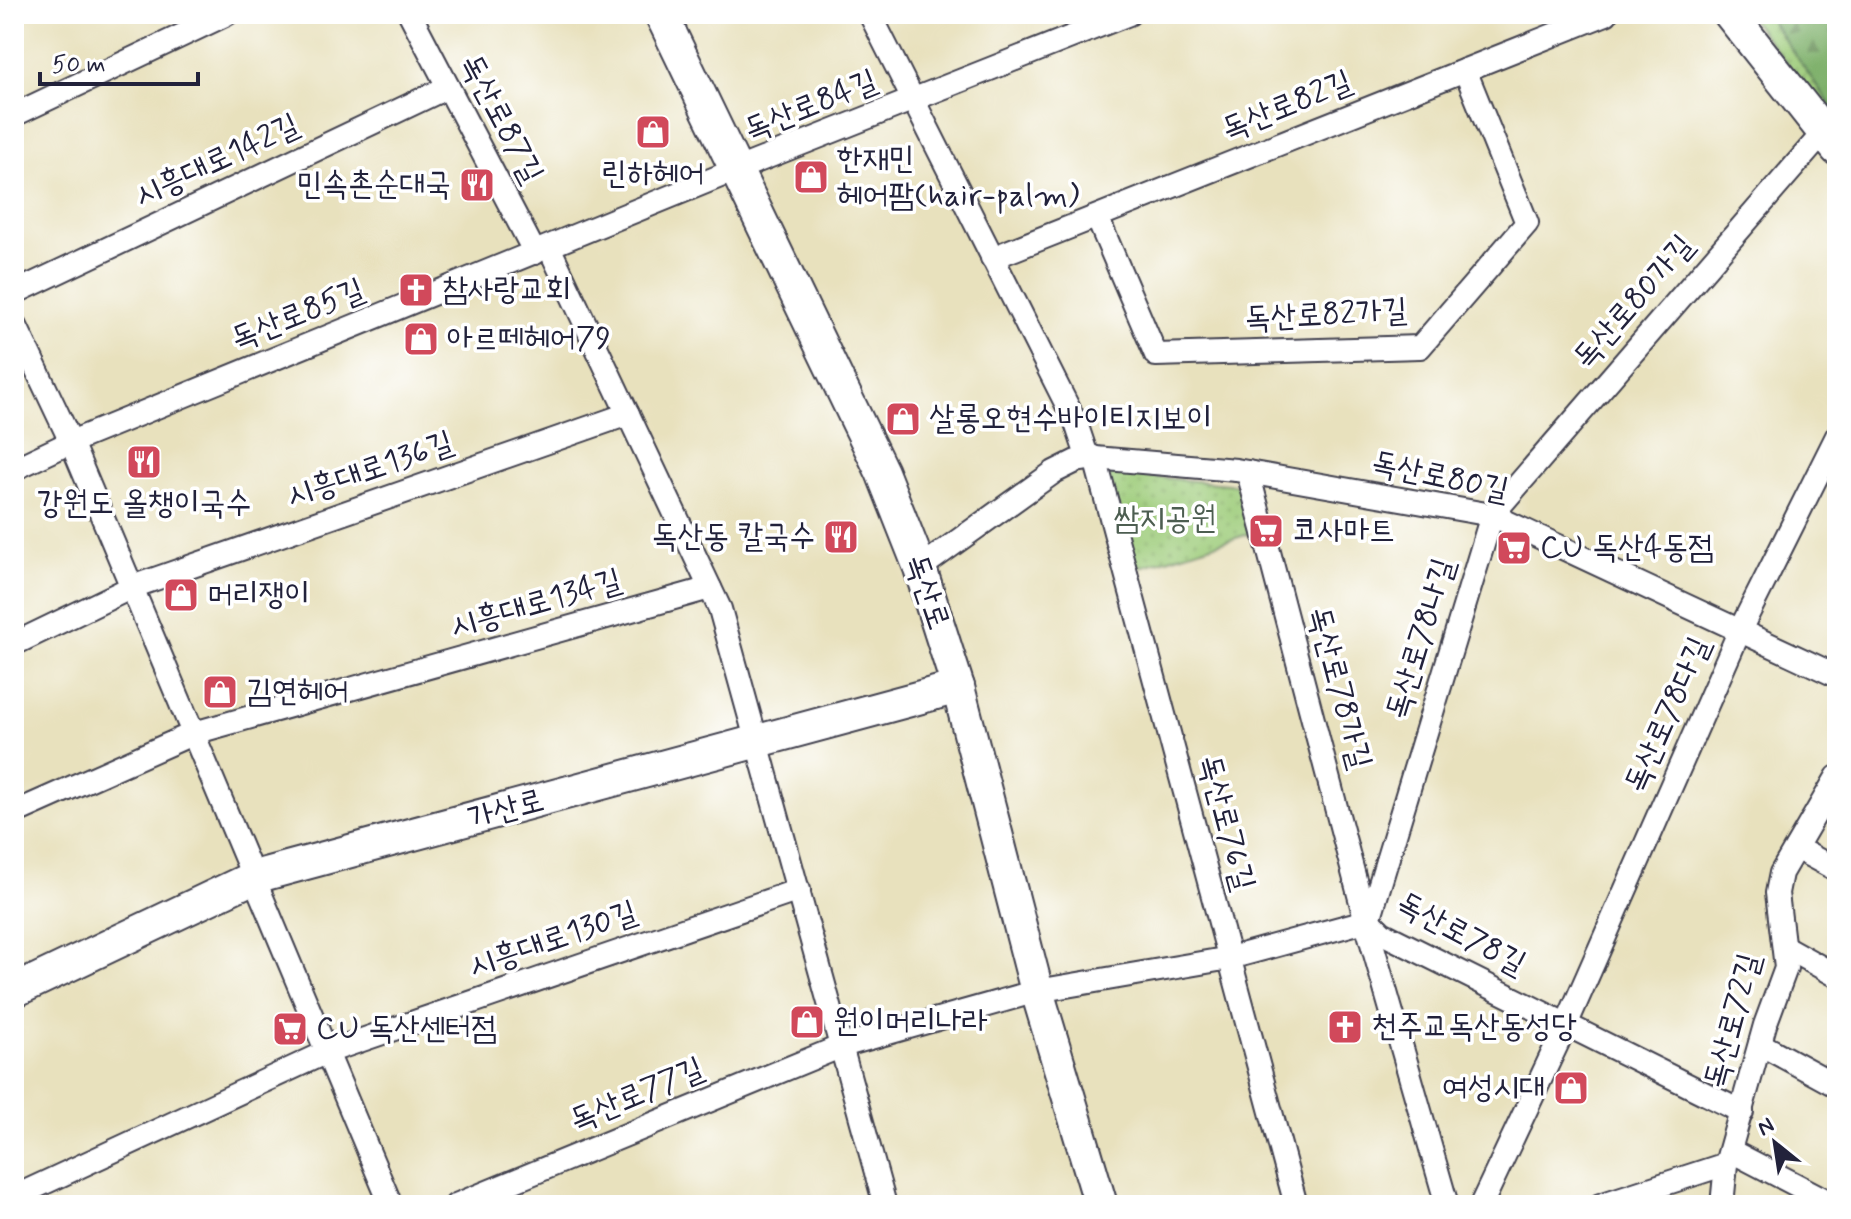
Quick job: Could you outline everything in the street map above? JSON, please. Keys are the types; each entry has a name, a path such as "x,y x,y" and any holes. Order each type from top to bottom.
{"main road":[{"name":"독산로","path":"661,14 882,472 920,568 958,687 1037,991 1101,1205"},
{"path":"1730,14 1831,140"},
{"name":"가산로","path":"14,991 254,877 958,687"}],"street":[{"path":"14,115 227,14"},
{"name":"독산로87길","path":"410,14 448,87 542,250"},
{"path":"870,14 910,101"},
{"name":"독산로84길","path":"735,170 1129,14"},
{"name":"독산로82길","path":"992,258 1606,14"},
{"name":"독산로82가길","path":"1097,217 1156,355 1420,347 1527,223 1465,70"},
{"name":"시흥대로142길","path":"14,293 448,87"},
{"name":"독산로84길","path":"910,101 992,258"},
{"name":"독산로80가길","path":"1492,515 1831,140"},
{"name":"독산로85길","path":"14,469 71,442 735,170"},
{"path":"542,250 628,414 720,609 842,1046 882,1204"},
{"path":"992,258 1076,423 1081,444 1095,458"},
{"path":"14,322 71,442 391,1205"},
{"name":"시흥대로136길","path":"14,644 132,587 628,414"},
{"name":"독산로78다길","path":"1481,1205 1566,1025 1740,630 1837,436"},
{"name":"독산로80길","path":"920,568 1054,472 1076,461 1095,458 1248,472 1492,515 1837,676"},
{"name":"독산로76길","path":"1095,458 1296,1205"},
{"name":"독산로78가길","path":"1248,472 1447,1205"},
{"name":"독산로78나길","path":"1369,920 1492,515"},
{"name":"시흥대로134길","path":"14,813 194,733 710,588"},
{"name":"독산로72길","path":"1722,1205 1729,1158 1760,1044 1786,968 1777,893 1781,873 1837,777"},
{"path":"1796,848 1837,870"},
{"name":"시흥대로130길","path":"14,1197 327,1052 799,890"},
{"name":"독산로78길","path":"1037,991 1230,958 1369,920 1382,933 1742,1112"},
{"path":"1785,947 1837,976"},
{"name":"독산로77길","path":"456,1205 842,1046 1037,991"},
{"path":"1760,1044 1837,1086"},
{"path":"1600,1205 1729,1158 1834,1202"}],"green space":[{"path":"1747,14 1837,14 1837,125"},
{"path":"1766,14 1837,14 1837,114"},
{"name":"쌈지공원","path":"1108,473 1238,485 1252,533 1137,568"}],"place":[{"name":"린하헤어","path":"653,132"},
{"name":"한재민 헤어팜(hair-palm)","path":"811,177"},
{"name":"민속촌순대국","path":"477,185"},
{"name":"참사랑교회","path":"416,290"},
{"name":"아르떼헤어79","path":"421,339"},
{"name":"살롱오현수바이티지보이","path":"903,419"},
{"name":"강원도 올챙이국수","path":"144,462"},
{"name":"코사마트","path":"1266,531"},
{"name":"독산동 칼국수","path":"841,537"},
{"name":"CU 독산4동점","path":"1514,548"},
{"name":"머리쟁이","path":"181,595"},
{"name":"김연헤어","path":"220,692"},
{"name":"원이머리나라","path":"807,1022"},
{"name":"천주교독산동성당","path":"1345,1027"},
{"name":"CU 독산센터점","path":"290,1029"},
{"name":"여성시대","path":"1571,1088"}]}
